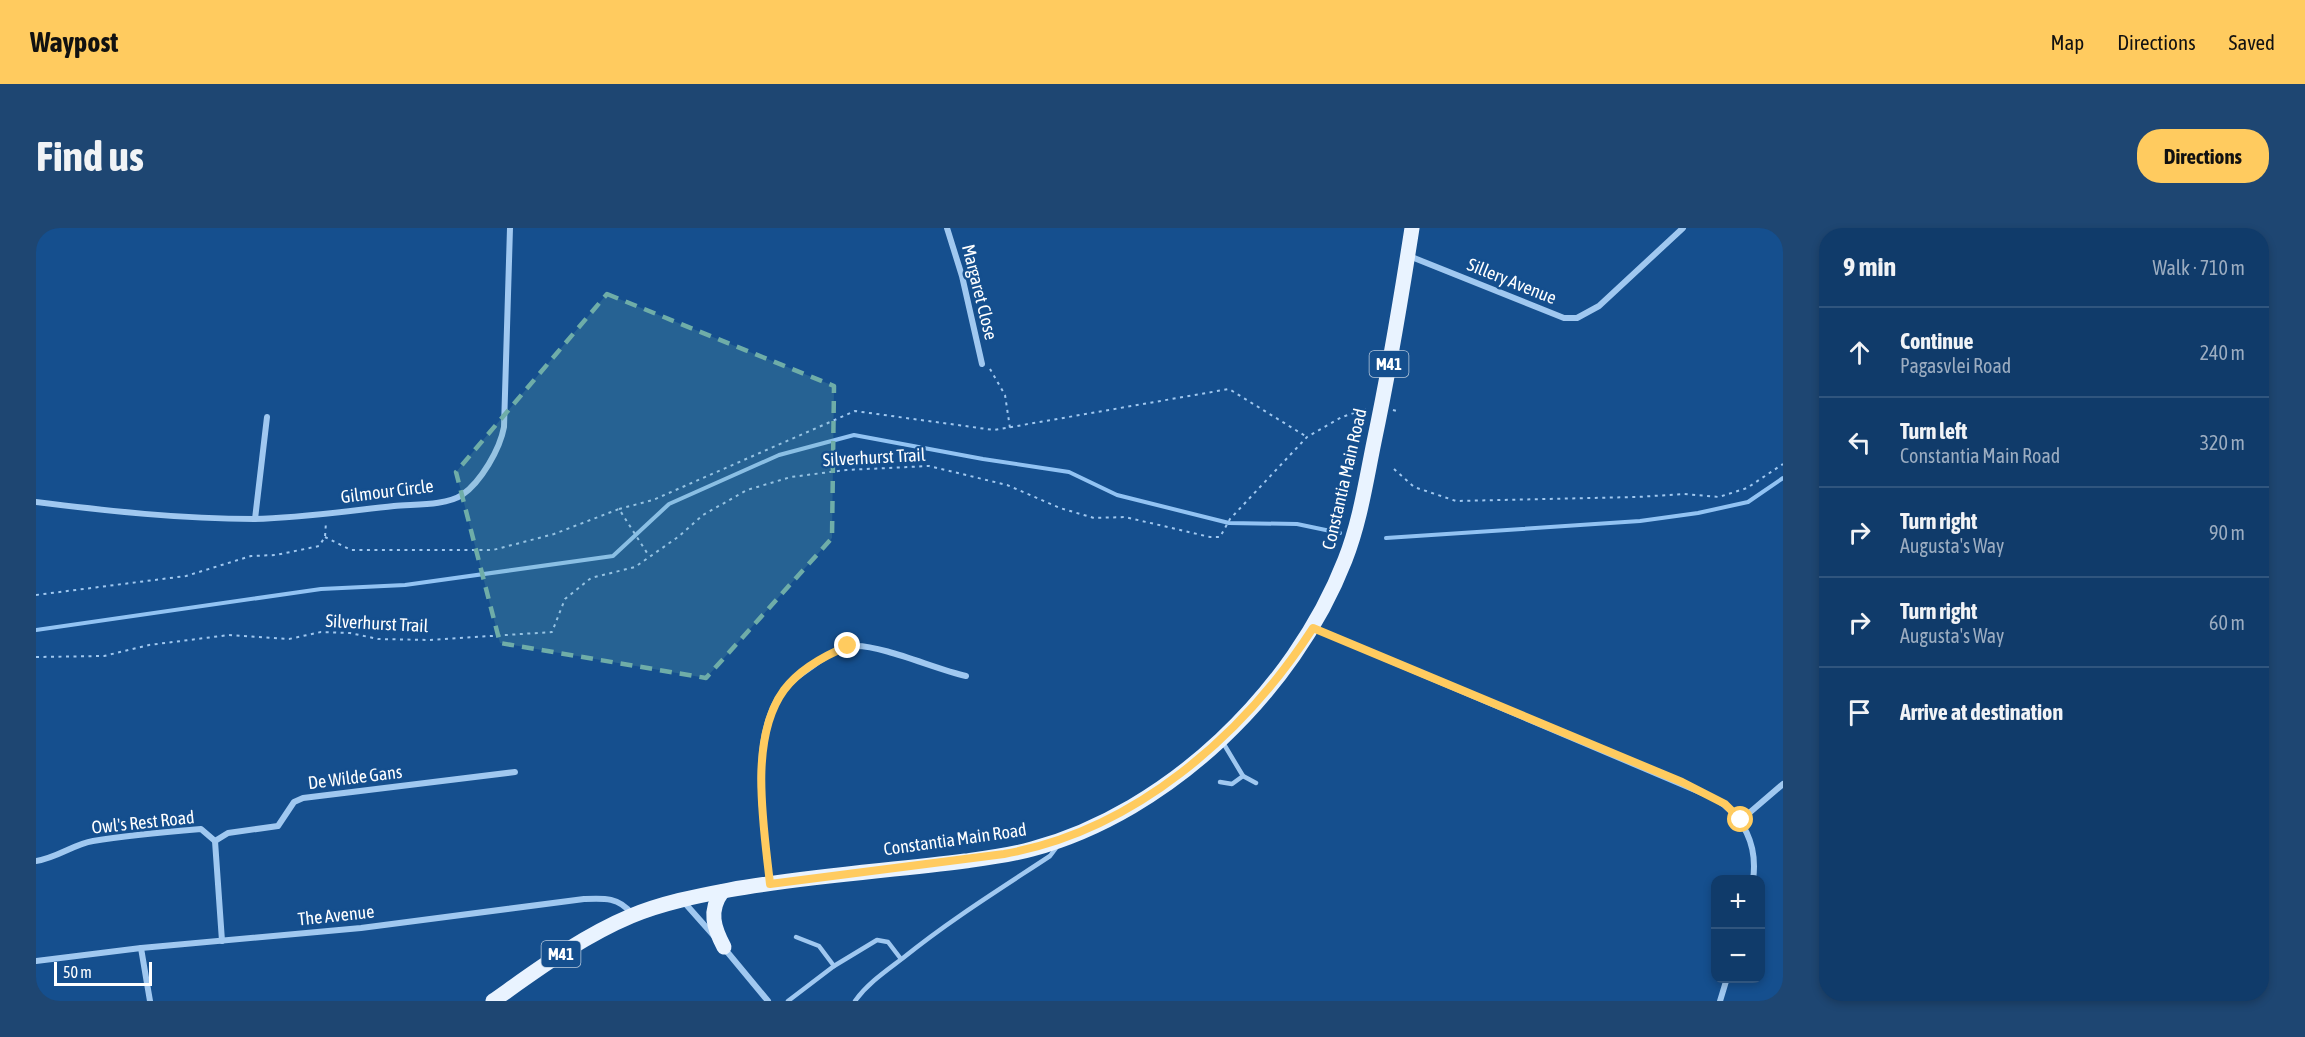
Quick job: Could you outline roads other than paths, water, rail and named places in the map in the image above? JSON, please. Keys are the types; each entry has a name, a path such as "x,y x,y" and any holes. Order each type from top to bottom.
{"main road":[{"name":"Constantia Main Road","path":"493,1001 566,951 633,915 682,900 770,884 967,861 1032,849 1090,828 1141,800 1221,739 1257,704 1287,668 1313,628 1336,582 1356,529 1381,408 1412,228"},
{"path":"722,892 715,905 713,917 716,931 724,947"}],"street":[{"name":"Gilmour Circle","path":"36,502 135,512 255,519 327,513 461,496 484,468 500,441 504,426 510,228"},
{"name":"Margaret Close","path":"947,228 962,276 982,364"},
{"name":"Sillery Avenue","path":"1408,256 1564,318 1577,318 1599,306 1683,228"},
{"path":"255,519 267,417"},
{"path":"1313,628 1682,782 1725,804 1741,820 1754,857 1753,875"},
{"path":"770,884 763,809 763,749 771,715 785,688 819,662 848,646 876,649 966,676"},
{"name":"De Wilde Gans","path":"215,841 228,833 278,826 294,802 303,798 515,772"},
{"path":"1741,820 1783,784"},
{"name":"Owl's Rest Road","path":"36,861 54,857 91,841 201,829 215,841"},
{"path":"215,841 213,848 222,941"},
{"name":"The Avenue","path":"36,961 141,948 361,928 584,899 611,899 620,902 633,915"},
{"path":"682,900 768,1001"},
{"path":"141,948 150,1001"},
{"path":"1720,1001 1725,983"}],"lane":[{"path":"1221,739 1243,776 1256,783"},
{"path":"1220,782 1232,784 1243,776"},
{"path":"855,1001 874,981 964,911 1050,856 1061,838"},
{"path":"796,937 819,946 834,966"},
{"path":"788,1001 834,966 877,940 888,942 902,959"}],"waterway":[{"path":"36,630 321,589 405,585 613,556 669,504 779,455 854,435 1069,472 1117,495 1229,523 1297,524 1340,533"},
{"path":"1386,538 1640,521 1698,513 1748,502 1783,478"}]}
